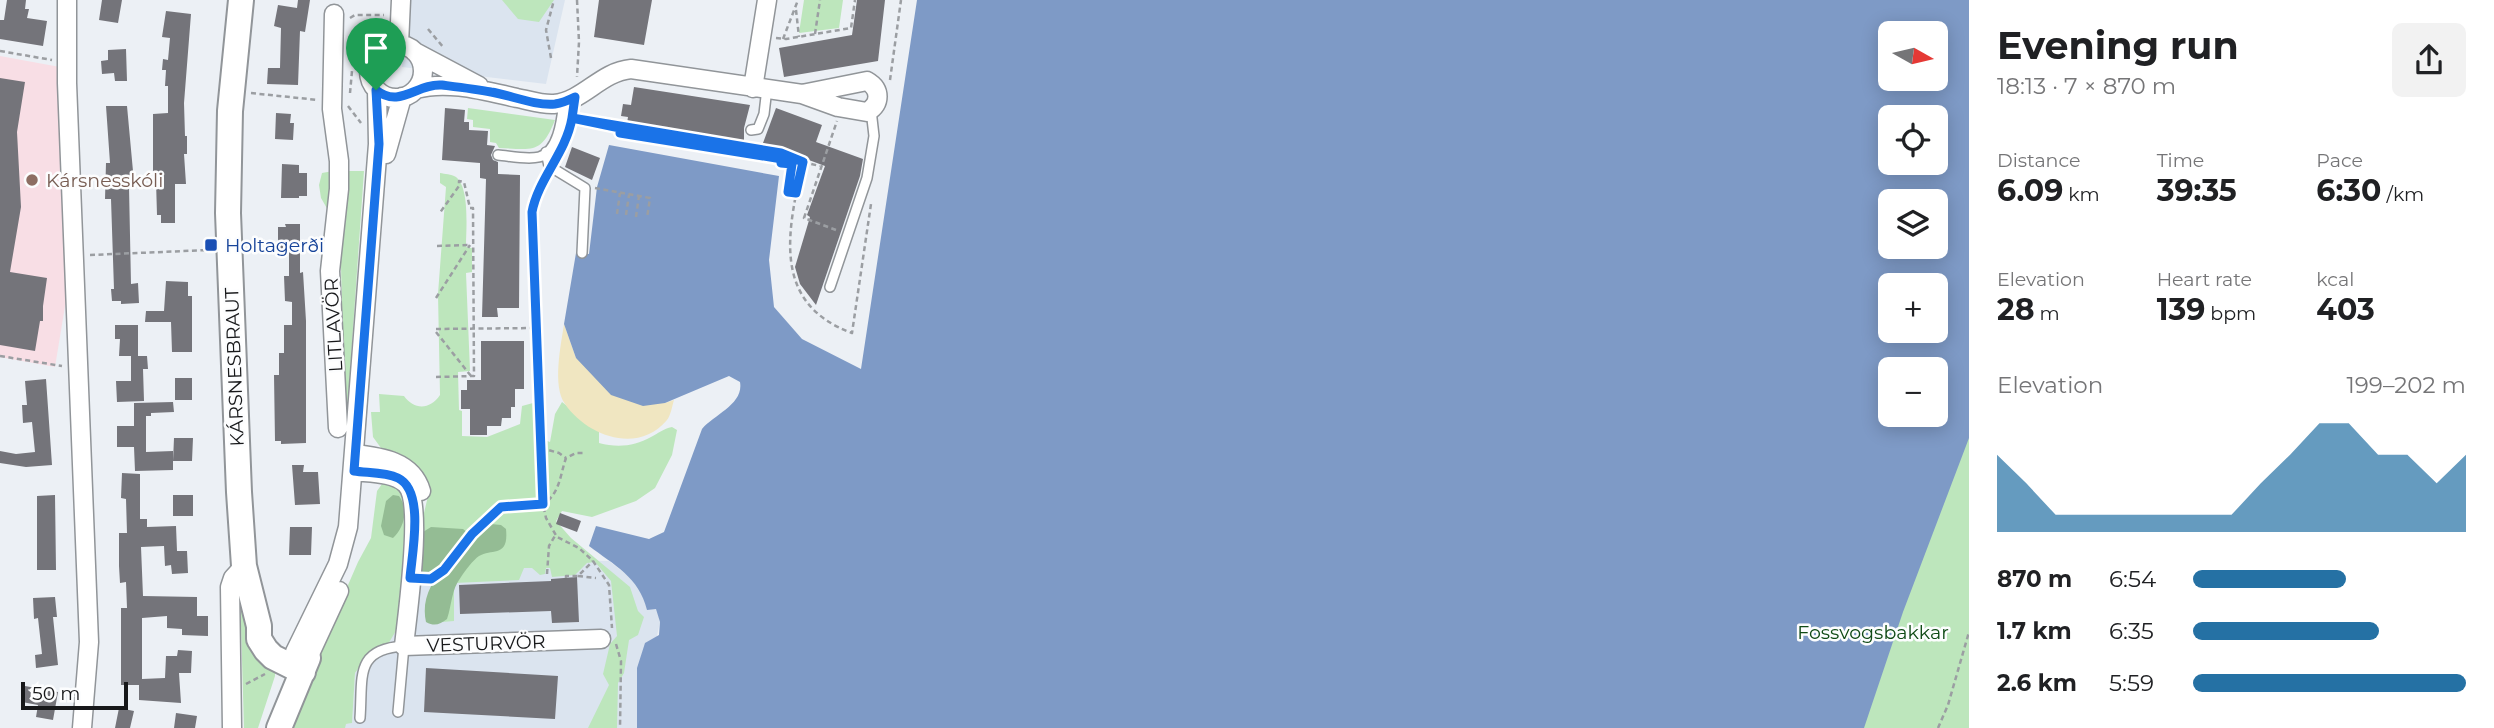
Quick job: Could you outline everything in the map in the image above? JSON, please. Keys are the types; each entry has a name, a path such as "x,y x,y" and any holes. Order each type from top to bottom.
{"street":[{"path":"67,0 66,62 89,642 82,728"},
{"name":"KÁRSNESBRAUT","path":"241,0 230,111 228,213 244,566 259,626 299,662"},
{"path":"360,463 383,173 390,134 409,93 423,73 419,57 406,48 401,0"},
{"path":"760,88 762,36 767,0"},
{"name":"LITLAVÖR","path":"338,428 330,271 339,189 339,161 331,109 341,18"},
{"path":"279,728 299,662 353,557 360,526 360,463 379,144 376,90 370,78 371,61 382,48 406,48 489,91"},
{"path":"376,90 388,97 441,85 489,91 553,104 570,99 617,71 631,69 802,94 862,113 871,110 877,103 878,93 867,81 802,94"},
{"name":"VESTURVÖR","path":"360,463 397,463 417,480 422,496 415,528 404,646 610,637"},
{"name":"KÁRSNESBRAUT","path":"232,728 230,587 233,578 244,566"},
{"path":"265,728 278,689 299,662"}],"lane":[{"path":"751,130 758,129 762,123 760,88"},
{"path":"498,155 539,157 546,152 556,138 570,99"},
{"path":"830,287 867,178 874,136 871,110"},
{"path":"546,152 549,166 585,188 582,253"},
{"path":"360,718 363,674 367,661 376,651 404,646 398,712"}],"path":[{"path":"551,58 546,30 554,0"},
{"path":"570,127 570,99 579,42 577,0"},
{"path":"783,39 796,0"},
{"path":"815,34 820,0"},
{"path":"762,36 783,39 851,28 855,0"},
{"path":"889,87 901,0"},
{"path":"795,7 799,37"},
{"path":"341,18 385,15"},
{"path":"347,41 348,45 352,46 366,29 377,25"},
{"path":"428,29 451,53"},
{"path":"0,51 66,62"},
{"path":"249,93 309,99"},
{"path":"841,108 804,218 866,241"},
{"path":"572,118 781,153 821,166"},
{"path":"620,128 620,133 782,159 781,163 792,164 788,192 796,193"},
{"path":"791,215 803,162"},
{"path":"552,168 532,212 543,504 546,518 556,534 579,548 593,561 609,584 610,637 621,661 620,728"},
{"path":"436,377 474,376 473,208 470,208 464,182 459,181 439,215"},
{"path":"597,189 650,198 647,218"},
{"path":"617,214 620,193"},
{"path":"626,215 629,195"},
{"path":"636,217 639,196"},
{"path":"437,246 472,245"},
{"path":"436,298 472,245"},
{"path":"86,255 213,250"},
{"path":"471,376 436,330 538,328"},
{"path":"0,356 79,368"},
{"path":"541,448 566,458"},
{"path":"410,578 431,579 444,570 472,534 501,507 543,504 555,493 566,458 576,453 584,453"},
{"path":"547,574 549,547 556,534"},
{"path":"578,576 593,561"},
{"path":"566,578 596,578"},
{"path":"1938,728 1948,705 1969,632"},
{"path":"1964,650 1969,647"}],"shaded area":[{"path":"407,0 565,0 546,84 402,67"},
{"name":"Kársnesskóli","path":"0,56 60,67 67,294 55,367 0,357"},
{"path":"389,557 609,561 631,578 657,609 660,622 637,728 345,728 345,724 352,723 355,673 372,649"}],"green space":[{"path":"502,0 554,0 539,22 518,19"},
{"path":"804,0 843,0 839,28 799,33"},
{"path":"468,108 555,120 545,139 534,148 499,148 496,143 490,142 490,129 473,127 473,120 467,119"},
{"path":"364,171 347,415 340,231 321,198 319,185 322,173"},
{"path":"440,173 454,176 460,182 466,210 466,247 472,248 472,272 466,273 470,371 458,372 462,436 487,437 520,424 522,406 533,403 536,437 550,442 555,414 562,402 599,431 599,443 633,444 672,427 677,430 672,455 655,488 636,501 592,517 562,511 556,521 571,538 630,587 638,611 644,617 638,635 629,640 624,673 618,683 617,728 588,728 609,685 603,674 610,644 617,636 611,581 595,562 587,563 575,575 552,577 550,568 546,568 545,574 540,575 532,568 524,568 519,580 454,583 454,621 431,623 432,577 418,576 428,496 401,456 381,448 373,437 371,412 380,412 379,394 404,396 417,406 427,406 440,395 438,294 446,187 440,183"},
{"name":"Fossvogsbakkar","path":"1969,239 1969,728 1745,728 1878,287 1878,343 1948,343 1948,273 1882,273 1886,259 1948,259 1948,244"},
{"path":"390,482 401,486 409,512 397,629 387,646 372,650 355,673 352,723 346,724 345,728 286,728 371,538 377,491 382,484"},
{"path":"393,495 399,496 404,512 402,524 393,538 384,535 381,526 386,501"},
{"path":"491,524 501,525 506,529 505,544 498,550 479,556 467,569 455,587 447,619 437,624 426,622 425,608 434,581 452,558"},
{"path":"431,527 463,529 468,533 467,538 427,578 421,578 418,574 423,532"},
{"path":"240,592 275,667 275,676 258,728 244,728"}],"sand":[{"path":"564,324 576,358 665,403 674,400 667,420 655,431 628,439 599,432 575,415 565,404 559,387 558,365"}],"water":[{"path":"917,0 1969,0 1969,438 1903,612 1864,728 637,728 637,668 645,643 659,635 660,622 656,609 647,610 632,580 589,546 596,526 649,539 664,532 702,429 738,397 740,382 729,376 665,403 643,406 611,395 576,358 564,324 576,253 589,254 597,187 609,145 779,176 769,260 774,307 802,339 861,369"}],"building":[{"path":"7,0 26,0 25,9 29,9 27,18 47,21 43,46 0,39 0,20 4,20"},
{"path":"102,0 122,0 118,23 99,20"},
{"path":"298,0 310,0 305,32 300,31 298,85 267,84 268,68 280,68 281,28 274,26 278,5 297,8"},
{"path":"599,0 652,0 644,45 594,37"},
{"path":"857,0 885,0 878,61 784,77 779,48 852,35"},
{"path":"166,11 191,14 184,103 187,136 187,154 184,154 186,184 175,184 175,223 161,223 161,215 157,215 156,181 153,182 153,114 168,113 166,70 162,70 163,59 168,60 170,38 162,37"},
{"path":"126,49 127,81 115,81 114,73 102,74 101,61 108,60 108,50"},
{"path":"0,78 25,82 17,132 21,207 10,272 47,278 43,321 40,321 35,351 0,345"},
{"path":"634,87 750,105 744,128 744,141 627,123 628,117 621,116 623,104 631,105"},
{"path":"106,106 127,106 134,182 131,182 129,187 131,284 138,283 139,303 121,304 121,301 112,301 111,289 114,289 111,199 105,199 106,163 110,163"},
{"path":"445,108 465,110 464,122 469,122 469,130 488,131 487,145 495,146 491,155 493,160 498,162 498,174 520,175 519,308 497,308 498,317 482,317 486,179 480,178 480,163 442,160"},
{"path":"776,108 822,125 816,142 863,159 860,176 816,305 800,284 795,267 810,217 807,215 825,166 763,143"},
{"path":"276,113 291,114 290,123 294,123 293,140 275,139"},
{"path":"572,147 600,158 592,180 565,167"},
{"path":"282,164 299,165 299,173 307,173 307,196 281,198"},
{"path":"285,224 300,224 300,273 303,272 306,321 306,443 281,444 281,441 275,441 274,375 279,375 279,353 284,353 284,325 292,325 292,302 285,301 284,276 289,276 289,252 280,252 278,239 278,227 286,227"},
{"path":"166,281 188,282 188,296 192,296 192,352 172,352 171,322 145,322 146,311 164,311"},
{"path":"115,325 138,325 138,356 119,356 120,339 115,339"},
{"path":"481,341 524,341 524,389 515,389 515,407 511,407 511,418 502,418 501,426 487,426 487,435 470,435 470,409 461,409 461,390 467,390 467,380 481,380"},
{"path":"131,356 147,356 148,369 143,369 144,401 117,402 116,381 131,381"},
{"path":"175,378 192,378 192,400 175,400"},
{"path":"46,379 52,465 26,467 0,463 0,451 16,454 35,452 32,422 23,423 22,405 27,405 25,381"},
{"path":"173,402 174,412 151,413 151,416 146,416 146,452 173,451 173,470 135,471 134,447 117,447 117,426 134,426 134,403"},
{"path":"174,438 193,438 192,461 173,461"},
{"path":"292,465 304,465 303,472 318,472 320,504 295,505"},
{"path":"122,473 140,474 140,519 147,519 147,527 176,526 177,551 187,551 188,573 172,574 171,565 165,566 164,546 141,547 143,596 197,597 197,616 208,616 208,636 182,635 182,629 167,628 167,616 142,618 142,679 165,678 166,656 177,656 178,650 192,651 191,673 179,673 181,703 139,700 139,685 121,685 121,608 127,608 126,582 120,583 119,566 119,533 127,533 126,499 121,498"},
{"path":"55,495 56,570 37,570 37,496"},
{"path":"173,495 193,495 193,516 173,516"},
{"path":"560,513 581,521 577,532 556,524"},
{"path":"290,527 312,527 311,555 289,555"},
{"path":"577,577 579,622 552,623 551,611 460,614 459,585 551,581"},
{"path":"55,597 57,617 53,617 58,665 36,668 35,655 42,654 38,618 34,619 33,598"},
{"path":"426,668 558,676 555,719 424,712"},
{"path":"25,686 58,692 53,720 36,717 38,705 22,702"},
{"path":"119,708 134,711 130,728 115,728"},
{"path":"176,713 197,716 195,728 174,728"}],"place":[{"name":"Kársnesskóli","path":"32,180"},
{"name":"Holtagerði","path":"211,245"}],"route":[{"path":"376,90 379,144 354,471 390,475 406,483 414,501 415,528 410,578 431,579 450,564 472,534 501,507 543,504 532,212 545,179 566,140 572,118 781,153 803,162 796,193 788,192 792,164 781,163 782,159 620,133 618,127 572,118 575,97 553,104 489,91 441,85 426,86 395,98 376,90"}]}
